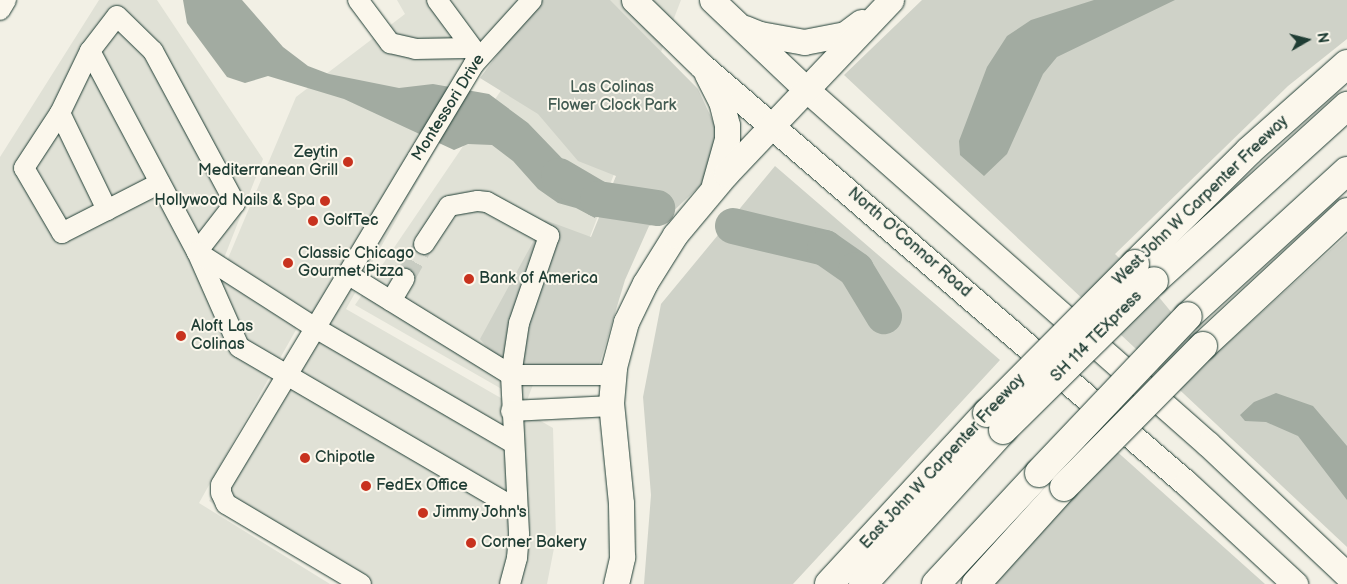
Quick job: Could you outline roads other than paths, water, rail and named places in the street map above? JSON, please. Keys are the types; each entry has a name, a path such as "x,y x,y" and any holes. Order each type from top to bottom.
{"highway":[{"name":"West John W Carpenter Freeway","path":"1058,341 1144,272 1249,150 1347,64"},
{"name":"SH 114 TEXpress","path":"864,584 995,422 1144,272 1347,106"},
{"path":"936,584 1039,472 1188,316 1347,171"},
{"path":"976,584 1064,487 1202,346 1347,212"},
{"name":"East John W Carpenter Freeway","path":"829,584 995,422 1058,341"}],"main road":[{"name":"North O'Connor Road","path":"634,0 703,67 773,125 1186,483 1295,584"},
{"path":"712,0 807,90 1208,444 1347,575"},
{"path":"740,25 781,39 804,42 824,39 845,34 890,0"},
{"path":"616,584 622,556 621,503 612,406 614,375 626,322 645,283 675,235 773,125 890,0"},
{"path":"703,67 720,101 727,125 727,139 712,193"}],"lane":[{"path":"0,10 6,0"},
{"path":"358,0 390,43 475,56"},
{"name":"Montessori Drive","path":"361,584 226,504 222,497 221,485 349,275 475,56 532,0"},
{"path":"444,4 475,56"},
{"path":"160,182 62,233 24,168 60,113 90,50 117,16 153,51 235,203 197,252"},
{"path":"90,50 197,252 239,347 518,510"},
{"path":"60,113 107,210"},
{"path":"424,244 450,206 478,200 487,202 549,236 519,323 511,375 512,443 518,510 517,558 510,584"},
{"path":"197,252 317,329 512,443"},
{"path":"349,275 511,375 614,375"},
{"path":"391,301 404,279"},
{"path":"511,411 612,406"}],"waterway":[{"path":"559,176 598,199 657,208"},
{"path":"733,226 825,248 856,270 884,316"}],"tunnel":[{"path":"404,279 424,244"}],"place":[{"name":"Zeytin Mediterranean Grill","path":"348,162"},
{"name":"Hollywood Nails & Spa","path":"325,201"},
{"name":"GolfTec","path":"313,221"},
{"name":"Classic Chicago Gourmet Pizza","path":"288,263"},
{"name":"Bank of America","path":"469,279"},
{"name":"Aloft Las Colinas","path":"181,336"},
{"name":"Chipotle","path":"305,458"},
{"name":"FedEx Office","path":"366,486"},
{"name":"Jimmy John's","path":"423,513"},
{"name":"Corner Bakery","path":"471,543"}],"park label":[{"name":"Las Colinas Flower Clock Park","path":"612,97"}]}
